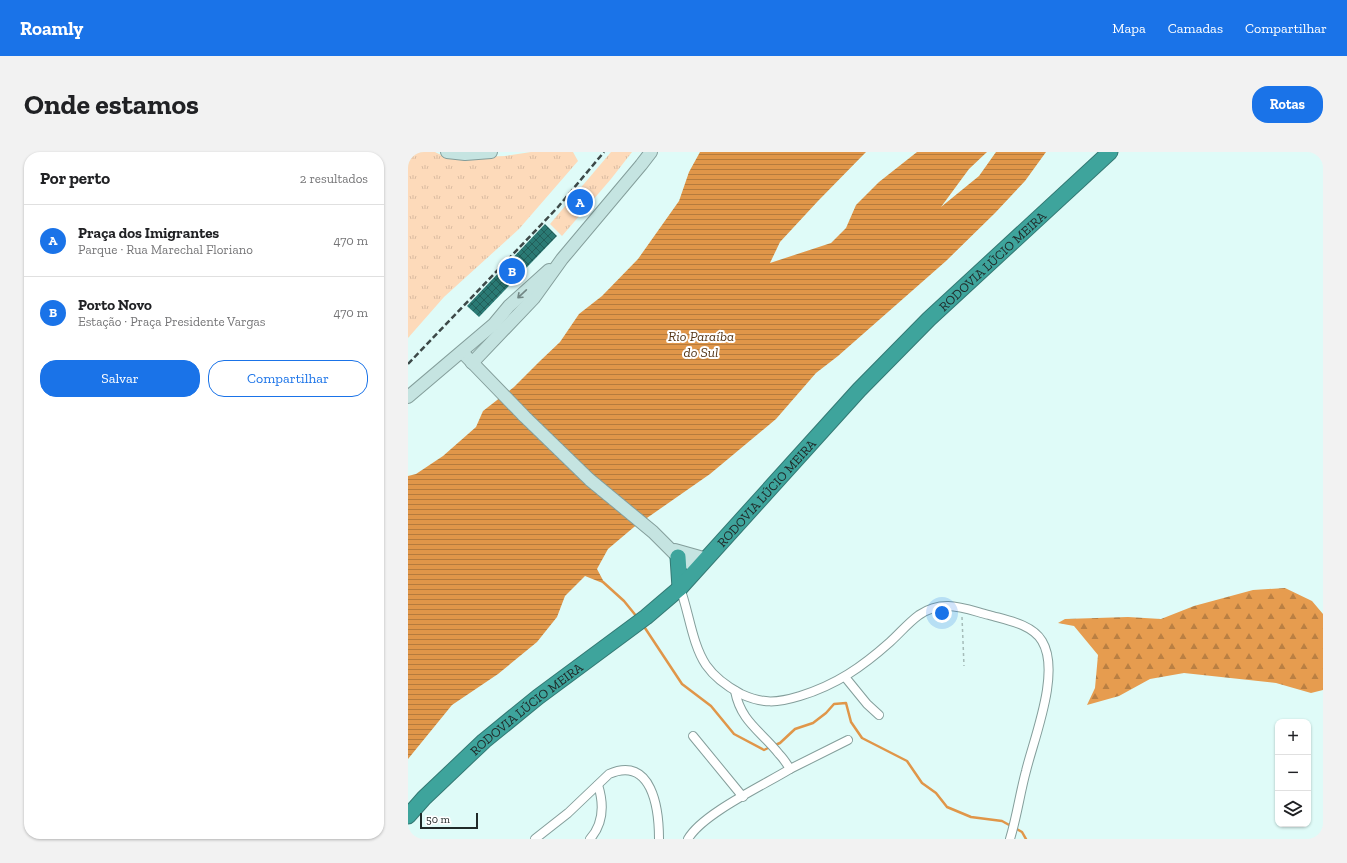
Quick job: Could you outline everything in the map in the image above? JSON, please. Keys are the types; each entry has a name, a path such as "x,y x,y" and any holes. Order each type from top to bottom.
{"highway":[{"name":"RODOVIA LÚCIO MEIRA","path":"408,816 424,798 484,741 538,696 629,630 680,588 870,379 929,319 1110,152"},
{"path":"672,552 680,588"}],"main road":[{"path":"447,152 465,154 491,152"},
{"path":"408,397 462,352 497,327 513,310 534,298 562,258 641,166 651,152"},
{"path":"472,364 484,350 497,327"},
{"path":"462,352 472,364 590,480 653,532 672,552 702,564"}],"street":[{"path":"680,588 697,648 706,665 716,677 735,691 762,702 776,702 817,691 845,677 866,662 891,641 909,623 926,610 945,605 1012,621 1027,627 1036,633 1042,640 1047,651 1049,664 1048,679 1045,701 1025,772 1016,819 1011,835"},
{"path":"845,677 867,704 879,715"},
{"path":"735,691 737,702 743,714 779,753 790,769"},
{"path":"693,736 743,797"},
{"path":"688,839 698,827 711,817 743,797 790,769 848,740"},
{"path":"535,839 568,813 609,774 618,770 628,769 642,777 649,786 658,810 658,839"},
{"path":"590,839 601,816 601,795 598,785"}],"path":[{"path":"962,609 964,666"}],"green space":[{"path":"408,152 435,152 447,158 505,156 531,152 573,152 578,161 519,229 444,297 408,338"},
{"path":"611,152 632,152 562,236 550,224"},
{"path":"1285,588 1312,601 1323,614 1323,690 1311,693 1276,683 1184,673 1150,679 1119,696 1087,705 1095,688 1098,655 1074,626 1058,623 1065,619 1128,617 1161,619 1194,606 1253,590"}],"water":[{"name":"Rio Paraíba do Sul","path":"700,152 866,152 780,242 770,263 831,243 846,228 856,205 879,182 917,152 987,152 969,169 941,207 979,176 996,152 1046,152 1025,181 995,213 946,261 838,356 816,373 776,419 710,474 634,527 608,549 597,569 605,584 585,576 565,596 557,617 537,642 498,674 452,705 408,759 408,476 416,474 443,456 476,427 483,411 514,387 560,342 579,314 602,296 638,259 679,201 689,172"}],"building":[{"path":"545,224 557,236 479,317 467,306"}],"waterway":[{"path":"603,582 624,601 637,617"},
{"path":"643,625 682,684 711,706 734,734 764,750 770,747"},
{"path":"775,745 780,743 795,729 813,723 826,713 834,704 846,703 851,722 862,738 907,761 922,783 936,793 947,807 971,817 1002,821 1011,826"},
{"path":"1015,828 1022,832 1026,839"}],"railway":[{"path":"408,364 558,207 604,152"}],"place":[{"name":"Praça dos Imigrantes","path":"580,202"},
{"name":"Porto Novo","path":"512,271"}]}
